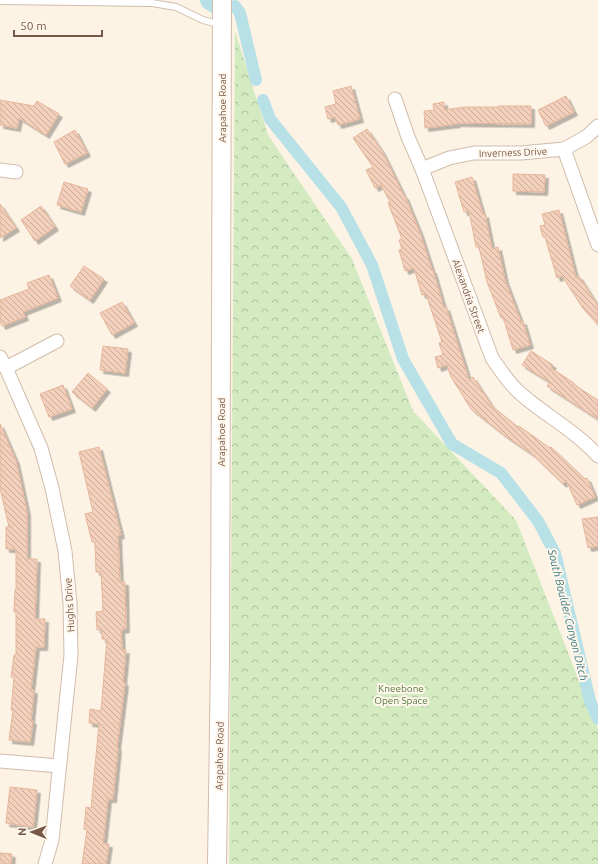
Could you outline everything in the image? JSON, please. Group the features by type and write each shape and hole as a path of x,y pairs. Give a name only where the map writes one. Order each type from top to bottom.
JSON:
{"main road":[{"name":"Arapahoe Road","path":"217,864 220,658 222,0"}],"street":[{"name":"Alexandria Street","path":"395,99 492,358 507,381 521,395 586,443 598,456"},
{"name":"Inverness Drive","path":"422,169 449,158 474,153 521,153 564,150 586,137 598,126"},
{"path":"564,150 598,245"},
{"path":"0,170 16,172"},
{"path":"3,362 57,341"},
{"name":"Hughs Drive","path":"3,362 41,448 52,488 65,551 70,603 71,655 52,840 45,864"},
{"path":"0,761 59,766"}],"lane":[{"path":"0,0 152,3 176,8 203,20 222,25"}],"green space":[{"name":"Kneebone Open Space","path":"235,31 268,135 352,259 413,411 516,520 598,729 598,864 229,864"}],"building":[{"path":"351,86 360,119 338,125 335,117 328,119 325,107 336,104 333,91"},
{"path":"566,96 574,112 546,126 538,110"},
{"path":"0,100 34,106 37,101 59,114 46,135 19,118 17,128 0,125"},
{"path":"444,102 444,110 465,107 531,106 531,124 457,123 425,128 424,111 434,110 433,104"},
{"path":"367,129 382,151 405,196 433,270 444,308 446,307 469,380 473,377 492,406 518,427 519,426 550,448 551,447 585,479 587,478 595,497 577,505 566,480 563,484 532,454 504,435 471,409 451,377 447,365 438,368 435,357 443,355 439,343 442,342 426,294 422,295 414,268 405,271 399,250 402,249 399,240 402,239 388,203 390,202 381,185 375,188 366,170 373,167 353,138"},
{"path":"75,130 87,153 65,164 54,142"},
{"path":"513,174 545,175 544,192 513,191"},
{"path":"472,177 483,215 485,214 492,249 498,247 505,280 521,322 523,321 530,345 513,350 503,317 501,318 487,282 479,247 476,247 469,211 464,212 455,182"},
{"path":"64,182 88,189 81,212 57,205"},
{"path":"0,204 16,228 0,238"},
{"path":"41,206 55,227 35,241 21,220"},
{"path":"559,210 576,278 579,276 598,306 598,325 582,307 562,276 557,278 545,237 543,237 540,226 545,225 542,214"},
{"path":"84,266 104,279 90,300 70,286"},
{"path":"49,275 58,298 23,312 25,317 2,326 0,321 0,300 29,289 27,283"},
{"path":"122,302 134,323 112,335 100,313"},
{"path":"103,346 128,349 125,373 100,370"},
{"path":"531,351 553,365 551,368 598,400 598,419 547,386 550,382 522,365"},
{"path":"88,373 107,389 92,408 72,392"},
{"path":"63,385 72,409 49,417 40,394"},
{"path":"0,424 16,461 27,512 27,559 37,559 35,619 45,619 44,647 36,647 31,690 34,690 31,720 33,721 30,742 9,740 13,710 11,710 14,677 11,677 14,655 16,655 16,612 14,612 16,590 16,549 6,549 6,527 9,527 0,488"},
{"path":"99,447 121,535 118,536 120,582 125,582 126,629 121,630 122,650 126,650 123,682 125,683 117,747 113,799 108,799 103,844 109,844 106,864 82,864 87,830 84,829 86,807 91,808 99,724 89,723 90,709 101,711 107,639 102,639 102,629 97,630 96,612 103,611 101,572 96,572 95,542 92,542 85,514 93,512 79,452"},
{"path":"598,517 598,546 588,548 582,519"},
{"path":"10,787 37,790 33,827 6,823"},
{"path":"0,853 12,854 11,864 0,864"}],"waterway":[{"name":"South Boulder Canyon Ditch","path":"206,0 207,3 215,8"},
{"name":"South Boulder Canyon Ditch","path":"235,6 240,13 256,80"},
{"name":"South Boulder Canyon Ditch","path":"263,100 270,119 341,207 372,265 403,359 452,444 501,473 538,521 555,553 590,701 598,719"}]}
